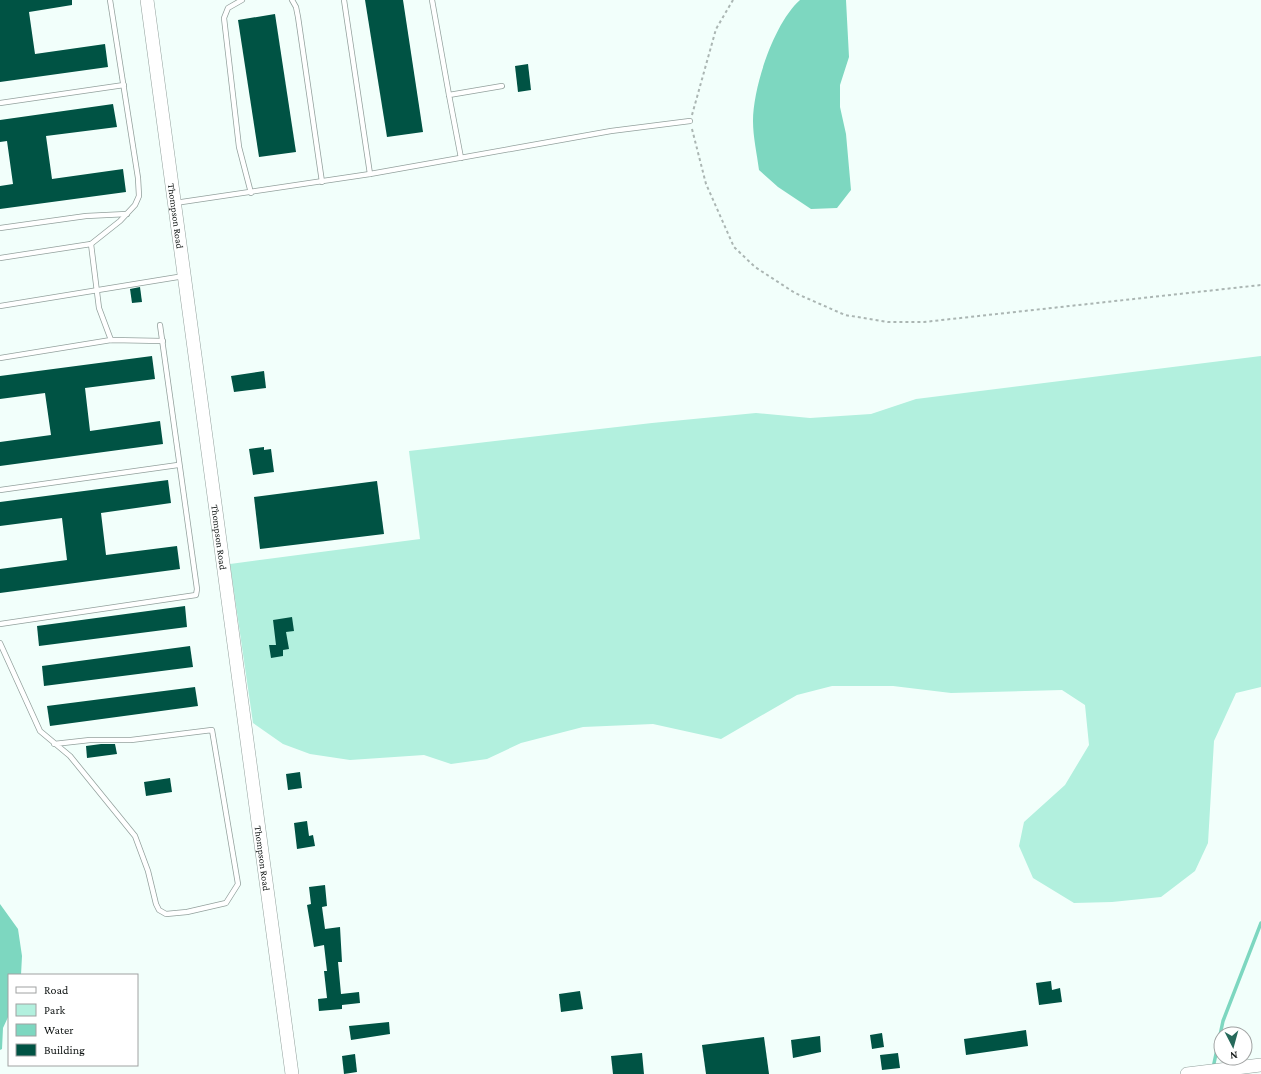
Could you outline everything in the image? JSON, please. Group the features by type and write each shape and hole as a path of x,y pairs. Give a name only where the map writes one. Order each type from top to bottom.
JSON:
{"main road":[{"name":"Thompson Road","path":"146,0 185,276 292,1074"},
{"path":"1187,1074 1261,1065"}],"lane":[{"path":"0,258 91,244 127,214 139,196 138,178 110,0"},
{"path":"242,0 228,8 224,18 240,147 251,193"},
{"path":"292,0 296,7 298,17 322,182"},
{"path":"344,0 370,174"},
{"path":"432,0 460,158"},
{"path":"0,103 124,85"},
{"path":"449,95 502,86"},
{"path":"175,203 322,182 611,131 690,122"},
{"path":"0,228 86,216 127,214"},
{"path":"91,244 99,308 111,340"},
{"path":"0,306 185,276"},
{"path":"0,624 196,595 197,590 178,465 160,326"},
{"path":"0,358 111,340 163,341"},
{"path":"0,490 178,465"},
{"path":"0,643 40,731 54,744 70,756 135,836 148,871 156,904 160,910 166,914 187,912 226,903 238,884 212,730 131,740 90,740 54,744"}],"path":[{"path":"733,0 716,29 690,122 706,184 734,247 755,267 795,293 845,315 888,322 924,322 1261,285"}],"green space":[{"path":"1261,356 1261,687 1236,693 1214,741 1208,843 1195,871 1161,897 1112,902 1074,903 1033,878 1019,846 1024,822 1065,785 1089,745 1085,705 1062,690 951,693 893,686 832,686 797,695 721,739 653,724 583,727 521,743 487,759 451,764 424,755 350,760 310,754 283,744 253,723 230,564 420,539 409,451 652,423 756,413 810,418 871,414 916,399"}],"water":[{"path":"800,0 846,0 849,57 840,85 840,107 846,134 851,190 837,208 811,209 778,187 759,170 753,121 754,107 761,74 774,39 791,10"},
{"path":"0,904 18,929 22,956 21,974 8,974 8,1017 3,1028 2,1049 0,1050"}],"building":[{"path":"0,0 72,0 72,5 29,12 35,54 105,44 108,67 0,82"},
{"path":"365,0 403,0 423,132 387,137"},
{"path":"275,14 296,152 259,157 238,20"},
{"path":"528,64 531,90 518,92 515,66"},
{"path":"113,104 117,127 46,136 52,179 123,169 126,192 0,209 0,186 13,184 7,141 0,142 0,120"},
{"path":"140,287 142,302 132,303 130,289"},
{"path":"152,356 155,379 85,388 90,431 160,421 163,444 0,466 0,442 51,435 45,393 0,399 0,376"},
{"path":"264,371 266,388 234,392 231,376"},
{"path":"264,447 264,450 271,449 274,472 253,475 249,449"},
{"path":"168,480 171,503 101,513 106,555 177,546 180,569 0,593 0,569 67,560 62,518 0,526 0,502"},
{"path":"377,481 384,534 260,549 254,497"},
{"path":"185,606 187,627 39,646 37,626"},
{"path":"292,617 294,631 286,632 289,649 283,650 283,656 271,658 269,645 276,645 273,620"},
{"path":"190,646 193,667 44,686 42,666"},
{"path":"195,687 198,706 50,726 47,706"},
{"path":"115,744 117,754 87,758 86,746"},
{"path":"300,772 302,788 288,790 286,774"},
{"path":"170,778 172,792 146,796 144,782"},
{"path":"307,821 309,836 313,835 315,846 297,849 294,823"},
{"path":"325,885 327,906 322,907 325,929 340,927 342,962 338,962 341,994 359,992 360,1003 342,1005 342,1009 319,1011 318,999 327,998 324,971 327,971 324,945 314,947 307,905 311,904 309,887"},
{"path":"1051,981 1052,990 1060,988 1062,1002 1039,1005 1036,983"},
{"path":"580,991 583,1009 561,1012 559,994"},
{"path":"389,1022 390,1034 351,1040 349,1026"},
{"path":"1026,1030 1028,1046 966,1055 964,1039"},
{"path":"882,1033 884,1047 872,1049 870,1035"},
{"path":"820,1036 821,1052 793,1058 791,1040"},
{"path":"764,1037 769,1074 706,1074 702,1045"},
{"path":"642,1053 644,1074 613,1074 611,1056"},
{"path":"898,1053 900,1068 882,1070 880,1055"},
{"path":"355,1054 357,1072 344,1074 342,1056"}],"waterway":[{"path":"1213,1068 1223,1021 1261,923"}]}
